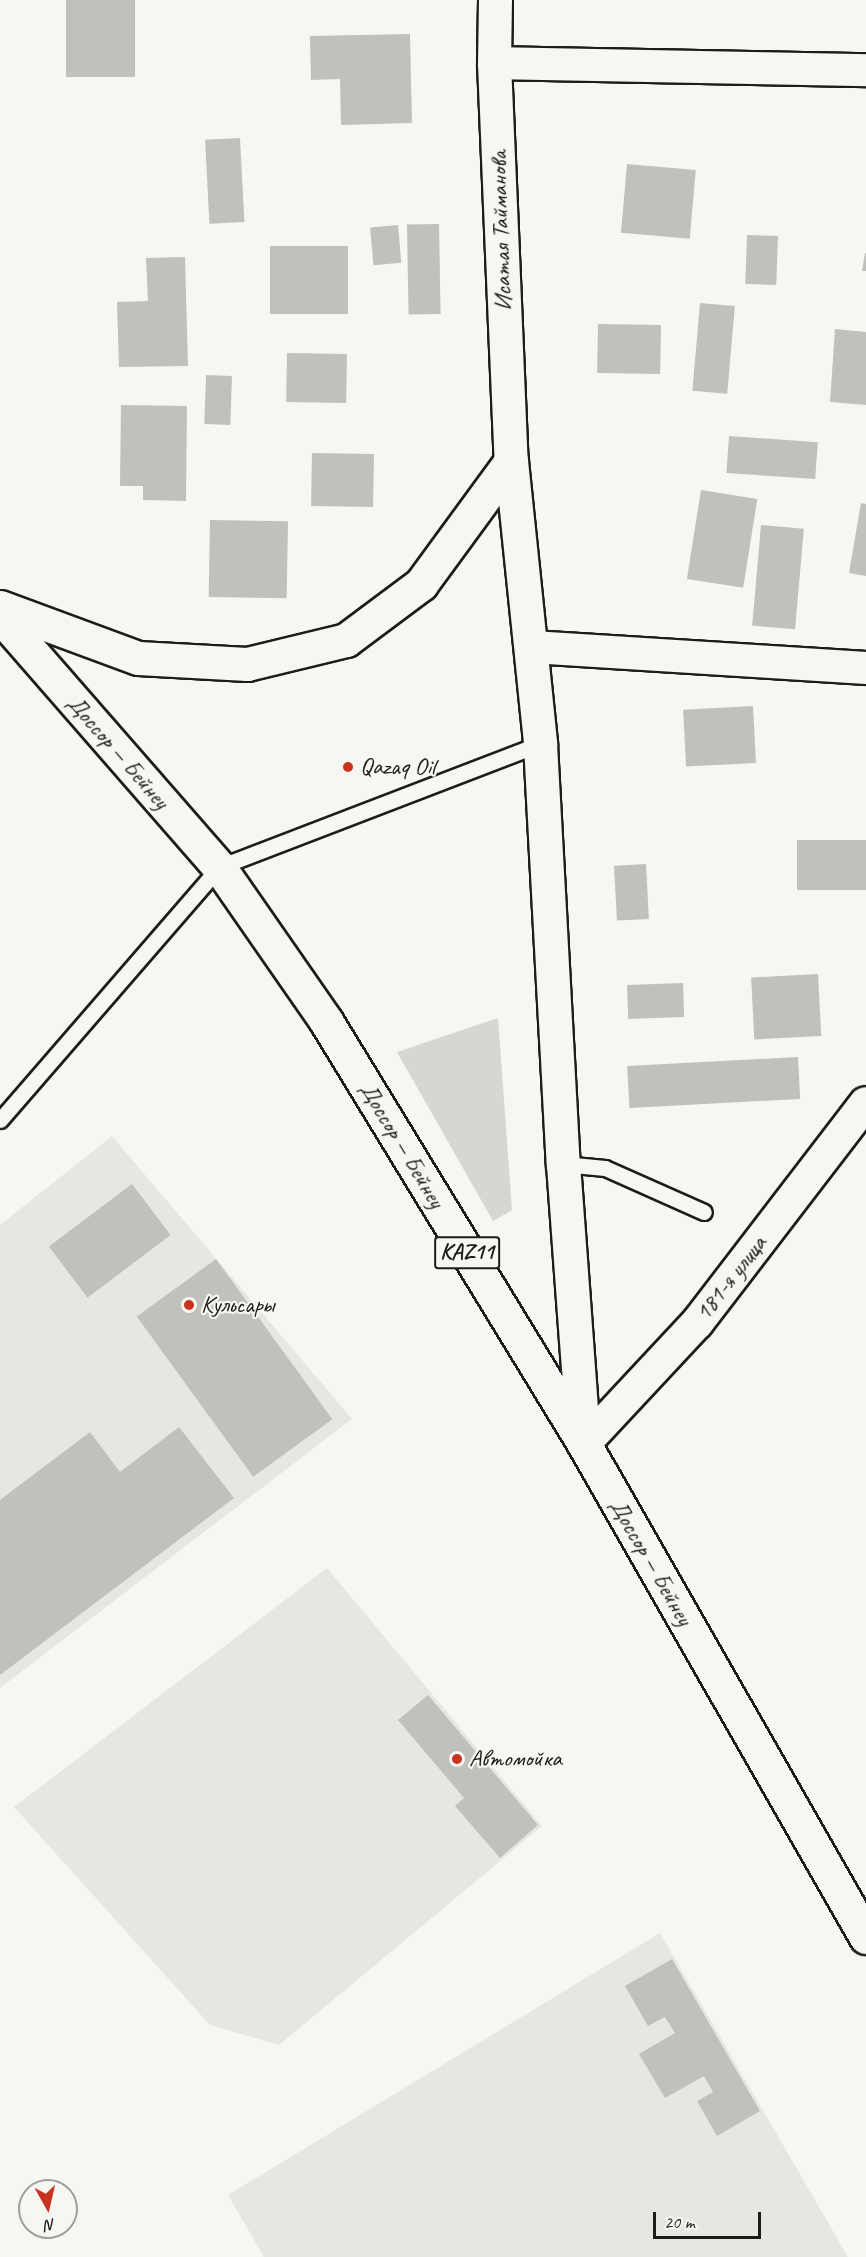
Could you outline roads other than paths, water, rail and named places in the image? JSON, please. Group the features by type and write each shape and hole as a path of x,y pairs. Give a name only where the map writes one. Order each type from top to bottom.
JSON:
{"main road":[{"name":"Исатая Тайманова","path":"495,0 494,63 511,461 532,647 540,744 562,1164 584,1444"},
{"path":"0,607 138,658 247,664 346,640 421,584 511,461"},
{"name":"Доссор — Бейнеу","path":"0,616 219,867 326,1021 584,1444 866,1937"}],"street":[{"path":"494,63 866,70"},
{"path":"532,647 866,668"},
{"name":"181-я улица","path":"584,1444 697,1323 866,1103"}],"lane":[{"path":"0,1120 219,867 540,744"},
{"path":"562,1164 605,1168 704,1212"}],"place":[{"name":"Qazaq Oil","path":"348,767"},
{"name":"Кульсары","path":"189,1305"},
{"name":"Автомойка","path":"457,1759"}]}
